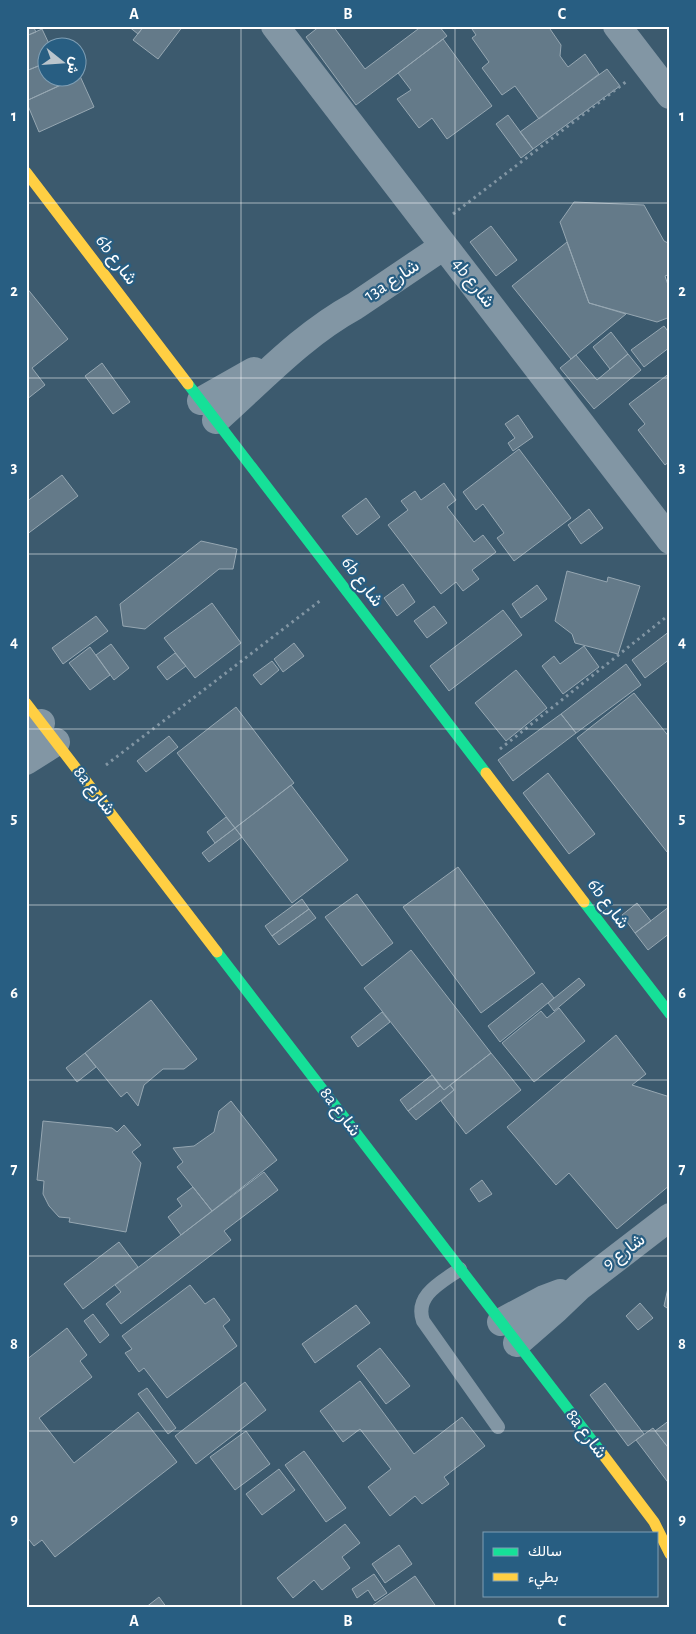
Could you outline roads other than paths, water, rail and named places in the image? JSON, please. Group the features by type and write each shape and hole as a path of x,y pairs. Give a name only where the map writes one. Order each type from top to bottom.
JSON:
{"street":[{"name":"4b شارع","path":"275,26 670,540"},
{"path":"617,26 670,96"},
{"name":"6b شارع","path":"26,172 670,1014"},
{"name":"13a شارع","path":"209,411 269,372 282,357 339,314 355,306 438,238"},
{"path":"26,761 38,726"},
{"name":"8a شارع","path":"38,726 86,781 509,1333 662,1528 670,1554"},
{"name":"شارع 9","path":"509,1333 556,1309 578,1287 670,1217"}],"lane":[{"path":"460,1268 427,1294 420,1306 421,1314 423,1321 498,1426"}]}
